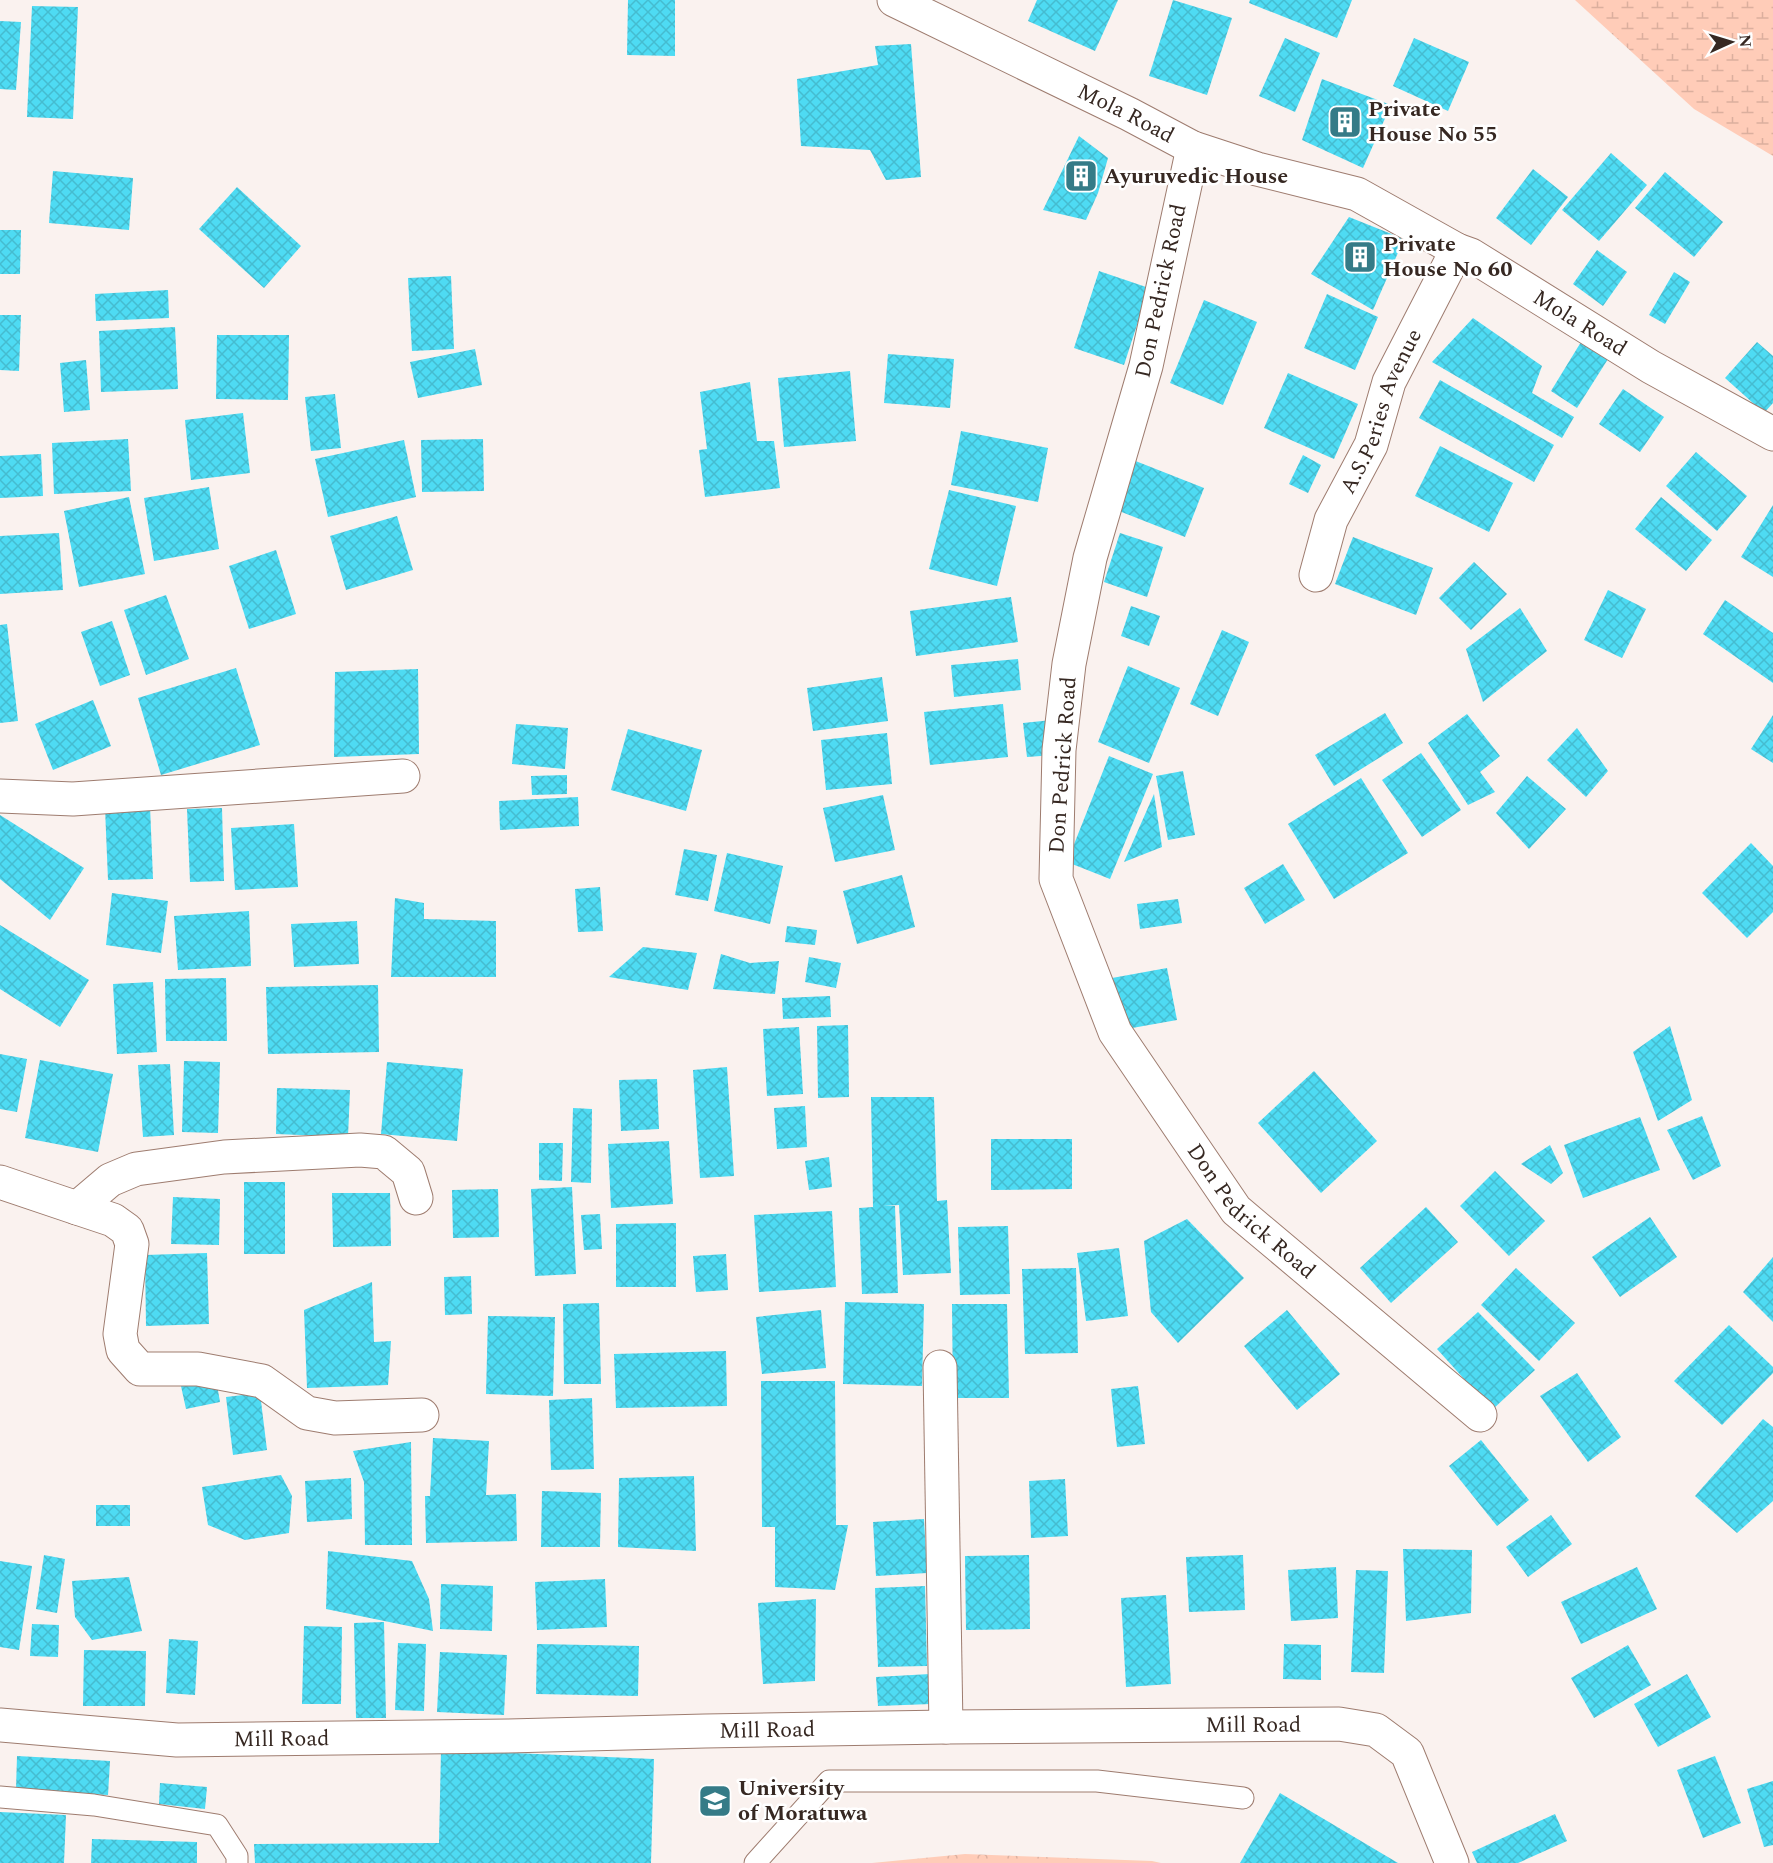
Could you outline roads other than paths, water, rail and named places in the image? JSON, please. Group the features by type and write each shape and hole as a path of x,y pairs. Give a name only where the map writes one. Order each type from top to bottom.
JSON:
{"street":[{"name":"Mola Road","path":"894,0 1193,148 1257,169 1357,195 1471,255 1651,367 1773,434"},
{"name":"Don Pedrick Road","path":"1193,148 1146,366 1090,558 1069,664 1059,750 1056,879 1115,1032 1236,1210 1480,1415"},
{"name":"A.S.Peries Avenue","path":"1316,575 1331,520 1371,445 1389,382 1458,250"},
{"path":"0,796 73,799 403,776"},
{"path":"77,1208 110,1180 136,1169 224,1157 360,1150 384,1152 408,1172 416,1198"},
{"path":"0,1182 113,1220 127,1230 132,1244 120,1334 123,1350 140,1369 198,1369 262,1381 307,1413 335,1418 422,1415"},
{"path":"940,1367 946,1727"},
{"name":"Mill Road","path":"0,1725 177,1740 946,1727 1339,1724 1377,1730 1407,1753 1452,1863"}],"lane":[{"path":"755,1863 828,1781 1097,1781 1243,1798"},
{"path":"0,1797 94,1805 216,1825 237,1856 237,1863"}],"place":[{"name":"Private House No 55","path":"1345,122"},
{"name":"Ayuruvedic House","path":"1081,176"},
{"name":"Private House No 60","path":"1360,257"},
{"name":"University of Moratuwa","path":"715,1801"}]}
